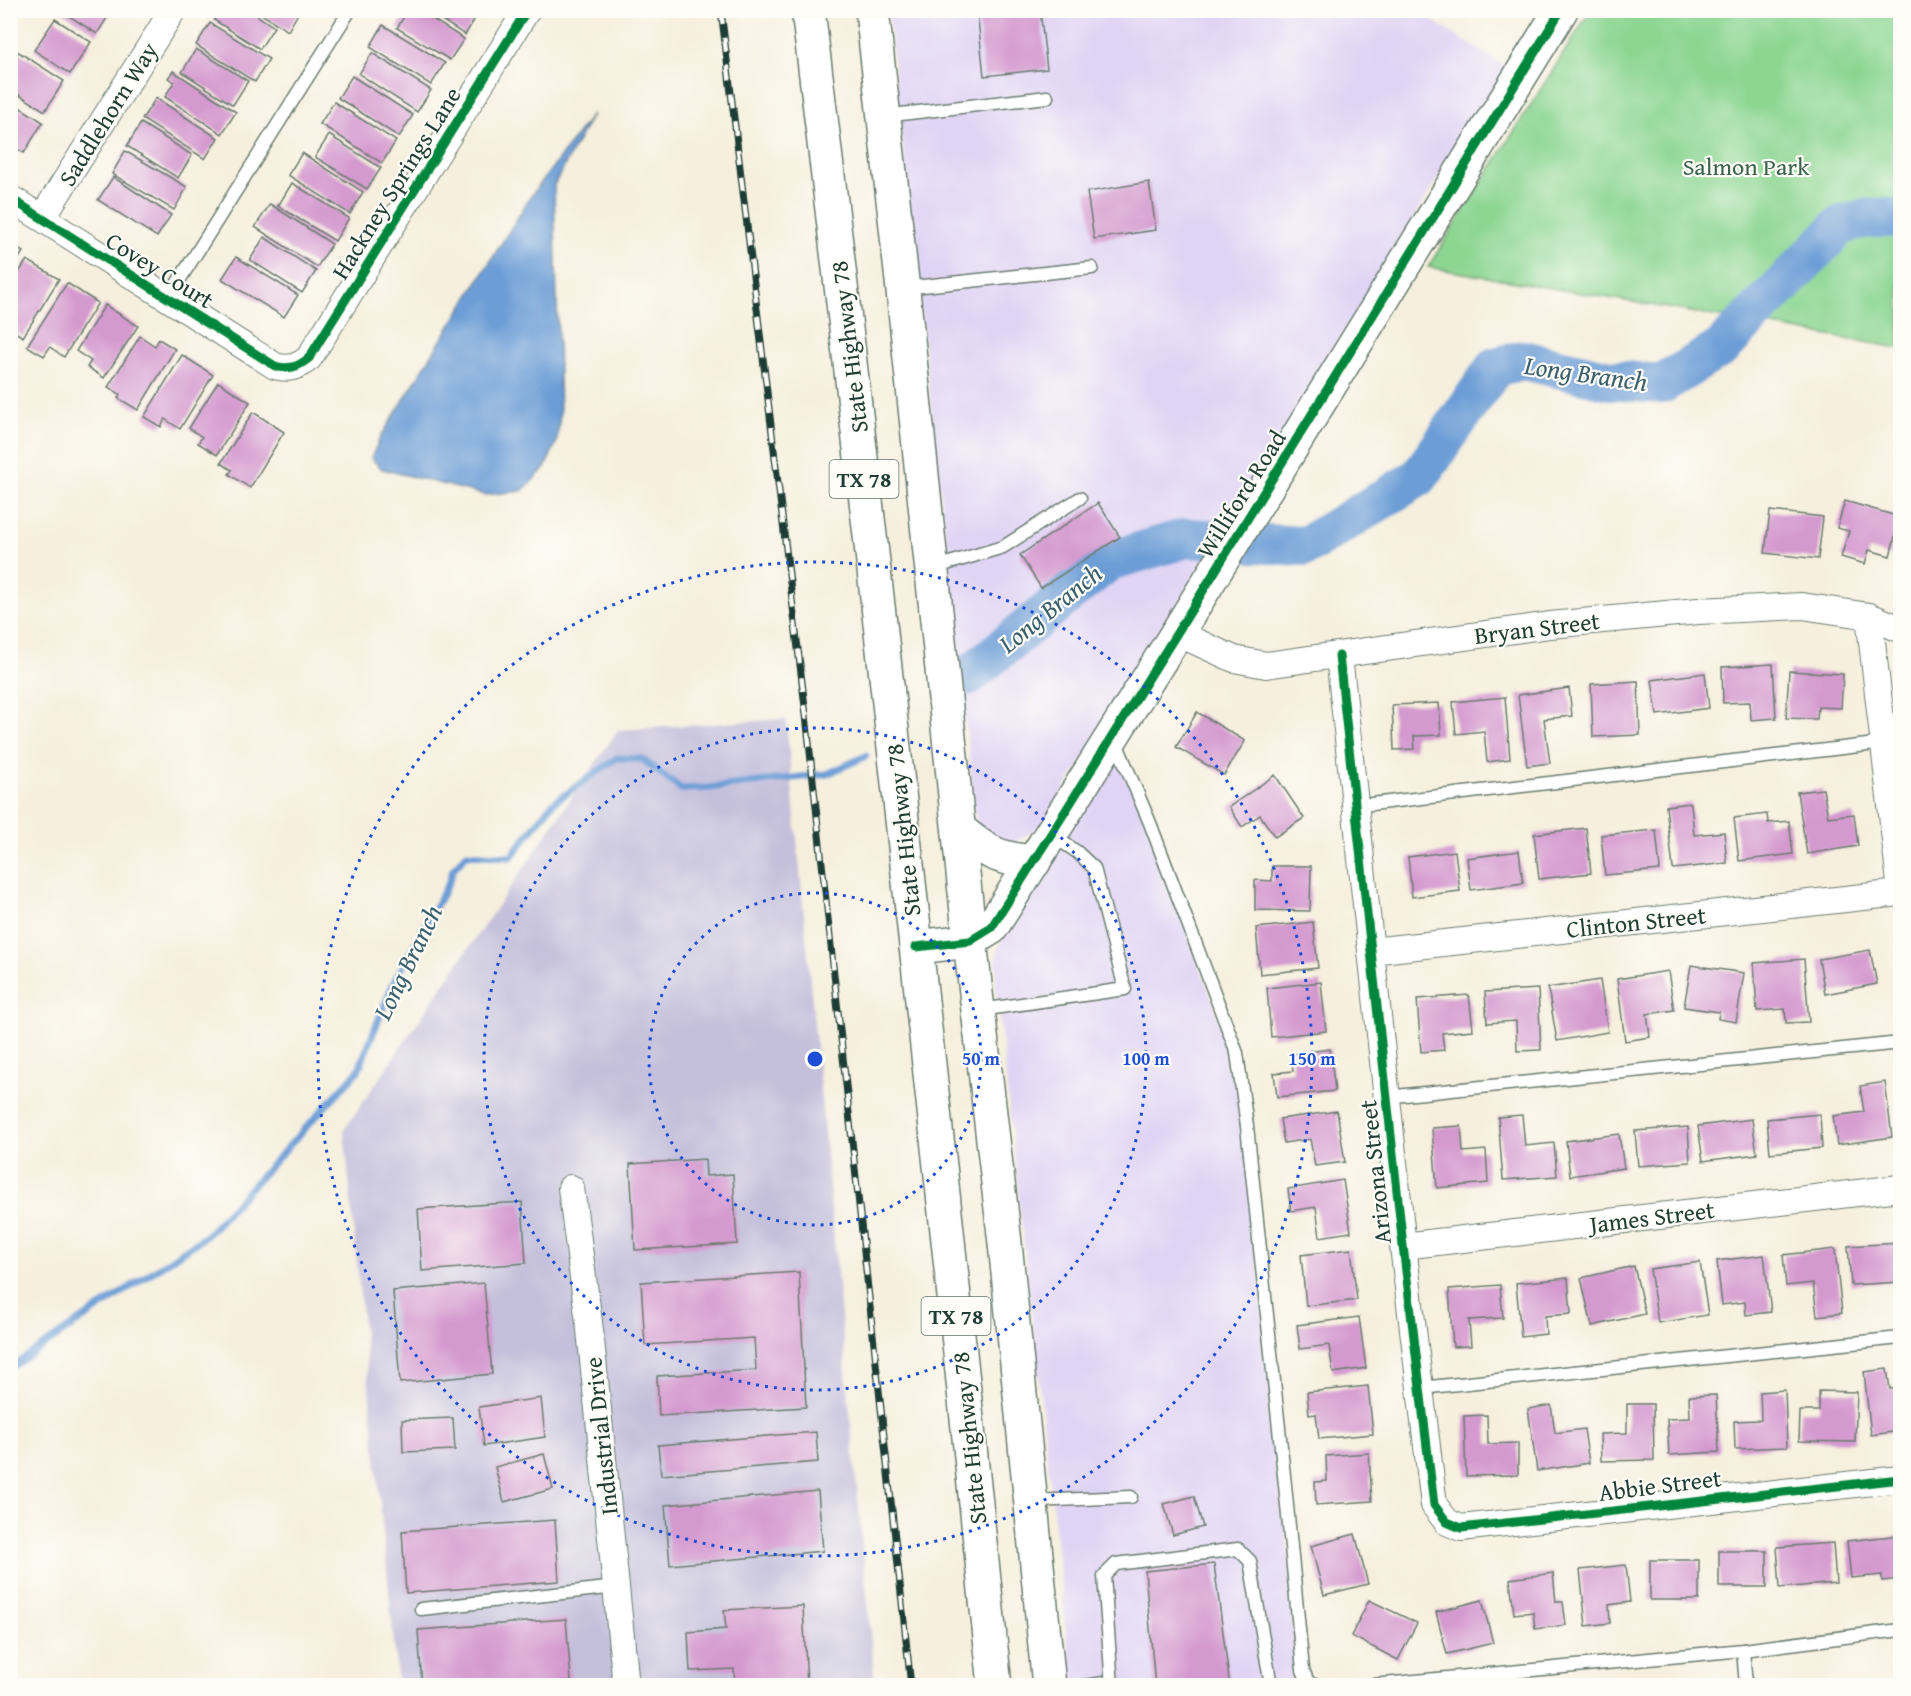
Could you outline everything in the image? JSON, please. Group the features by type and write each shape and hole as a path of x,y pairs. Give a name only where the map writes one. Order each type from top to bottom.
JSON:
{"main road":[{"name":"State Highway 78","path":"808,10 850,356 995,1686"},
{"name":"TX 78","path":"872,10 970,941 1005,1243 1049,1686"},
{"name":"Williford Road","path":"970,941 990,928 1034,862 1561,10"},
{"path":"960,830 994,855 1034,862"},
{"path":"916,948 970,941"}],"street":[{"name":"Saddlehorn Way","path":"42,218 173,10"},
{"name":"Hackney Springs Lane","path":"291,368 309,358 526,10"},
{"name":"Covey Court","path":"10,198 274,366 291,368"},
{"name":"Bryan Street","path":"1177,633 1234,659 1266,665 1550,624 1698,611 1802,606 1869,616 1900,629"},
{"path":"1869,616 1900,883"},
{"name":"Arizona Street","path":"1339,656 1386,1097 1434,1505"},
{"name":"Clinton Street","path":"1371,951 1900,893"},
{"name":"Industrial Drive","path":"571,1188 590,1330 626,1686"},
{"name":"James Street","path":"1403,1246 1900,1188"},
{"name":"Abbie Street","path":"1434,1505 1448,1522 1461,1528 1900,1479"}],"lane":[{"path":"168,298 350,10"},
{"path":"883,116 1047,97"},
{"path":"903,289 1092,268"},
{"path":"932,568 1003,547 1080,498"},
{"path":"1113,735 1150,823 1237,1053 1247,1126 1303,1670 1308,1682 1317,1686"},
{"path":"1355,806 1884,744"},
{"path":"978,1010 1125,989 1094,868 1077,852 1051,834"},
{"path":"1386,1097 1900,1043"},
{"path":"1420,1388 1900,1338"},
{"path":"1031,1501 1131,1497"},
{"path":"1084,1686 1111,1684 1104,1576 1116,1564 1238,1549 1250,1561 1271,1686"},
{"path":"421,1609 616,1587"},
{"path":"1363,1686 1743,1650 1900,1630"},
{"path":"1743,1650 1746,1686"}],"shaded area":[{"path":"888,11 1417,11 1506,67 1043,824 1010,846 977,827"},
{"path":"786,719 875,1685 398,1685 344,1130 618,730"},
{"path":"1119,747 1238,1071 1302,1685 1072,1685 996,986 997,952 1010,920"}],"green space":[{"name":"Salmon Park","path":"1591,10 1900,11 1900,348 1428,267"}],"water":[{"path":"593,113 554,185 560,413 557,441 545,468 522,491 485,495 382,469 371,458 380,438 531,196"}],"building":[{"path":"60,10 112,10 97,34"},
{"path":"220,10 249,10 274,27 260,49 214,20"},
{"path":"255,10 300,10 288,31"},
{"path":"408,10 418,10 464,39 450,60 397,28"},
{"path":"426,10 476,10 479,12 465,35"},
{"path":"977,10 1040,10 1047,69 984,76"},
{"path":"55,19 91,42 70,74 34,50"},
{"path":"210,23 269,59 255,82 196,45"},
{"path":"383,25 445,63 431,85 370,47"},
{"path":"14,49 64,81 45,111 10,89 10,54"},
{"path":"196,49 248,81 233,105 182,72"},
{"path":"372,53 431,90 417,112 359,74"},
{"path":"173,71 236,112 222,134 165,97 174,82 168,78"},
{"path":"352,76 413,115 399,137 338,98"},
{"path":"156,98 218,138 205,159 142,119"},
{"path":"10,101 43,122 24,153 10,145"},
{"path":"334,102 396,141 382,163 320,124"},
{"path":"141,123 192,155 178,178 127,146"},
{"path":"329,135 381,168 367,189 315,157"},
{"path":"125,151 187,187 174,210 112,174"},
{"path":"302,153 363,192 350,214 288,175"},
{"path":"113,177 171,215 157,237 98,200"},
{"path":"1149,182 1156,230 1094,239 1087,192"},
{"path":"292,183 349,218 335,241 278,206"},
{"path":"270,204 332,244 317,267 255,227"},
{"path":"264,237 316,271 302,293 250,260"},
{"path":"10,244 23,252 10,272"},
{"path":"236,257 298,295 284,317 222,279"},
{"path":"27,260 59,279 23,337 10,329 10,286"},
{"path":"67,283 98,303 64,357 50,347 44,356 27,346"},
{"path":"105,305 138,326 104,378 87,367 91,361 76,351"},
{"path":"140,336 155,346 159,339 175,349 138,410 118,398 120,394 108,387"},
{"path":"182,355 213,375 180,429 165,419 161,427 144,417"},
{"path":"218,382 250,402 217,455 198,443 202,437 189,428"},
{"path":"253,412 284,432 250,488 229,474 232,470 221,463"},
{"path":"1845,501 1900,517 1890,556 1869,550 1865,564 1841,557 1849,531 1837,528"},
{"path":"1098,503 1120,537 1041,588 1020,555"},
{"path":"1770,511 1823,517 1818,559 1765,553"},
{"path":"1773,664 1776,718 1751,720 1750,702 1723,703 1722,667"},
{"path":"1789,671 1843,674 1841,708 1818,707 1817,719 1786,718"},
{"path":"1705,673 1709,708 1657,715 1652,680"},
{"path":"1638,681 1640,735 1593,737 1591,684"},
{"path":"1569,688 1572,716 1544,719 1550,763 1527,766 1518,695"},
{"path":"1505,697 1510,759 1487,762 1484,731 1456,734 1453,702"},
{"path":"1439,703 1441,735 1414,736 1415,749 1394,750 1392,705"},
{"path":"1197,712 1245,741 1224,775 1176,747"},
{"path":"1275,775 1304,818 1275,837 1260,815 1242,827 1229,807"},
{"path":"1823,789 1828,817 1854,814 1858,846 1807,854 1797,792"},
{"path":"1691,803 1694,835 1724,832 1727,863 1673,869 1666,806"},
{"path":"1767,814 1768,823 1789,821 1793,854 1739,861 1734,818"},
{"path":"1586,828 1591,873 1539,879 1534,834"},
{"path":"1656,830 1660,870 1605,875 1601,835"},
{"path":"1455,851 1460,891 1412,897 1408,857"},
{"path":"1519,851 1523,883 1471,890 1467,858"},
{"path":"1272,866 1311,866 1310,911 1255,910 1255,880 1272,881"},
{"path":"1313,922 1318,968 1260,974 1256,928"},
{"path":"1870,950 1877,984 1825,994 1819,959"},
{"path":"1804,959 1809,1022 1786,1023 1785,1009 1757,1011 1754,963"},
{"path":"1691,965 1744,973 1736,1022 1718,1019 1719,1012 1684,1007"},
{"path":"1668,971 1674,1010 1647,1014 1650,1037 1625,1041 1617,979"},
{"path":"1600,980 1608,1032 1557,1041 1548,988"},
{"path":"1321,982 1326,1031 1271,1037 1267,988"},
{"path":"1538,989 1541,1050 1517,1051 1516,1021 1487,1023 1485,992"},
{"path":"1469,995 1473,1030 1442,1033 1444,1050 1421,1052 1417,999"},
{"path":"1330,1049 1335,1091 1277,1097 1274,1073 1293,1071 1291,1054"},
{"path":"1885,1082 1892,1137 1837,1145 1833,1116 1864,1112 1860,1086"},
{"path":"1337,1111 1345,1162 1315,1166 1310,1139 1284,1143 1280,1119"},
{"path":"1820,1114 1822,1148 1770,1153 1767,1119"},
{"path":"1522,1115 1525,1146 1554,1143 1557,1176 1503,1180 1498,1117"},
{"path":"1752,1119 1757,1154 1703,1161 1698,1126"},
{"path":"1461,1126 1463,1152 1486,1150 1488,1183 1437,1188 1432,1128"},
{"path":"1688,1127 1690,1162 1638,1166 1635,1131"},
{"path":"1619,1134 1624,1168 1570,1176 1566,1141"},
{"path":"705,1159 706,1176 733,1174 737,1244 635,1250 630,1164"},
{"path":"1343,1180 1351,1232 1320,1237 1316,1207 1291,1211 1288,1189"},
{"path":"522,1202 526,1263 422,1271 418,1209"},
{"path":"1900,1243 1900,1282 1851,1285 1848,1246"},
{"path":"1351,1249 1357,1300 1306,1306 1301,1255"},
{"path":"1835,1249 1842,1313 1817,1316 1813,1283 1786,1286 1783,1255"},
{"path":"1764,1255 1771,1312 1746,1315 1745,1302 1722,1305 1717,1261"},
{"path":"1700,1262 1708,1315 1658,1323 1650,1269"},
{"path":"1634,1266 1645,1314 1592,1326 1581,1278"},
{"path":"799,1272 806,1407 659,1416 657,1376 756,1370 754,1338 645,1345 641,1282"},
{"path":"1568,1278 1571,1314 1545,1316 1546,1334 1521,1337 1516,1283"},
{"path":"484,1283 492,1374 400,1383 393,1291"},
{"path":"1500,1285 1503,1318 1469,1320 1471,1346 1453,1347 1449,1289"},
{"path":"1359,1317 1366,1368 1333,1373 1329,1345 1300,1349 1297,1325"},
{"path":"1887,1369 1890,1389 1900,1388 1900,1431 1871,1435 1864,1372"},
{"path":"1368,1386 1373,1434 1319,1439 1316,1414 1309,1415 1307,1392"},
{"path":"1785,1390 1787,1447 1735,1449 1734,1421 1761,1420 1760,1392"},
{"path":"1819,1391 1857,1392 1855,1442 1799,1441 1800,1411 1819,1411"},
{"path":"1716,1395 1719,1452 1669,1455 1667,1419 1690,1418 1689,1396"},
{"path":"541,1398 545,1437 484,1446 479,1407"},
{"path":"1627,1404 1653,1404 1654,1460 1601,1461 1600,1434 1627,1433"},
{"path":"1551,1405 1555,1433 1584,1429 1589,1463 1537,1471 1528,1409"},
{"path":"1487,1415 1488,1444 1518,1443 1518,1475 1466,1476 1464,1416"},
{"path":"453,1418 455,1450 403,1452 402,1420"},
{"path":"816,1432 818,1462 661,1475 658,1445"},
{"path":"1369,1453 1372,1501 1316,1505 1315,1482 1327,1481 1326,1456"},
{"path":"544,1454 553,1489 504,1502 495,1467"},
{"path":"818,1491 823,1551 670,1565 665,1505"},
{"path":"1194,1496 1203,1527 1173,1535 1164,1504"},
{"path":"555,1520 559,1581 406,1593 402,1531"},
{"path":"1355,1534 1368,1584 1324,1595 1311,1546"},
{"path":"1900,1535 1900,1579 1882,1581 1882,1575 1851,1578 1847,1541"},
{"path":"1833,1543 1836,1583 1780,1588 1777,1547"},
{"path":"1719,1551 1767,1551 1767,1587 1719,1587"},
{"path":"1650,1560 1699,1560 1699,1600 1650,1600"},
{"path":"1214,1564 1230,1686 1155,1686 1145,1571"},
{"path":"1626,1565 1630,1602 1609,1605 1610,1623 1586,1626 1580,1570"},
{"path":"1553,1573 1556,1602 1563,1602 1566,1625 1535,1629 1533,1612 1514,1614 1510,1579"},
{"path":"1369,1600 1417,1623 1398,1660 1351,1636"},
{"path":"1482,1600 1493,1643 1447,1654 1436,1612"},
{"path":"803,1606 807,1686 735,1686 734,1669 690,1671 688,1632 726,1629 724,1610"},
{"path":"566,1619 571,1681 519,1686 422,1686 418,1630"}],"waterway":[{"name":"Long Branch","path":"1250,543 1306,546 1419,477 1495,367 1523,360 1610,380 1662,384 1721,348 1841,225 1868,218 1900,218"},
{"name":"Long Branch","path":"969,675 1109,561 1187,538 1207,539"},
{"name":"Long Branch","path":"10,1368 206,1236 358,1071 393,984 448,884 453,869 467,854 511,857 553,803 617,758 642,759 681,789 827,774 866,756"}],"railway":[{"path":"721,10 806,715 911,1686"}],"cycle path":[{"path":"10,198 275,366 285,368 297,366 309,358 527,10"},
{"path":"916,947 970,941 991,928 1177,633 1561,10"},
{"path":"1339,656 1403,1246 1434,1505 1447,1522 1461,1528 1900,1479"}]}
